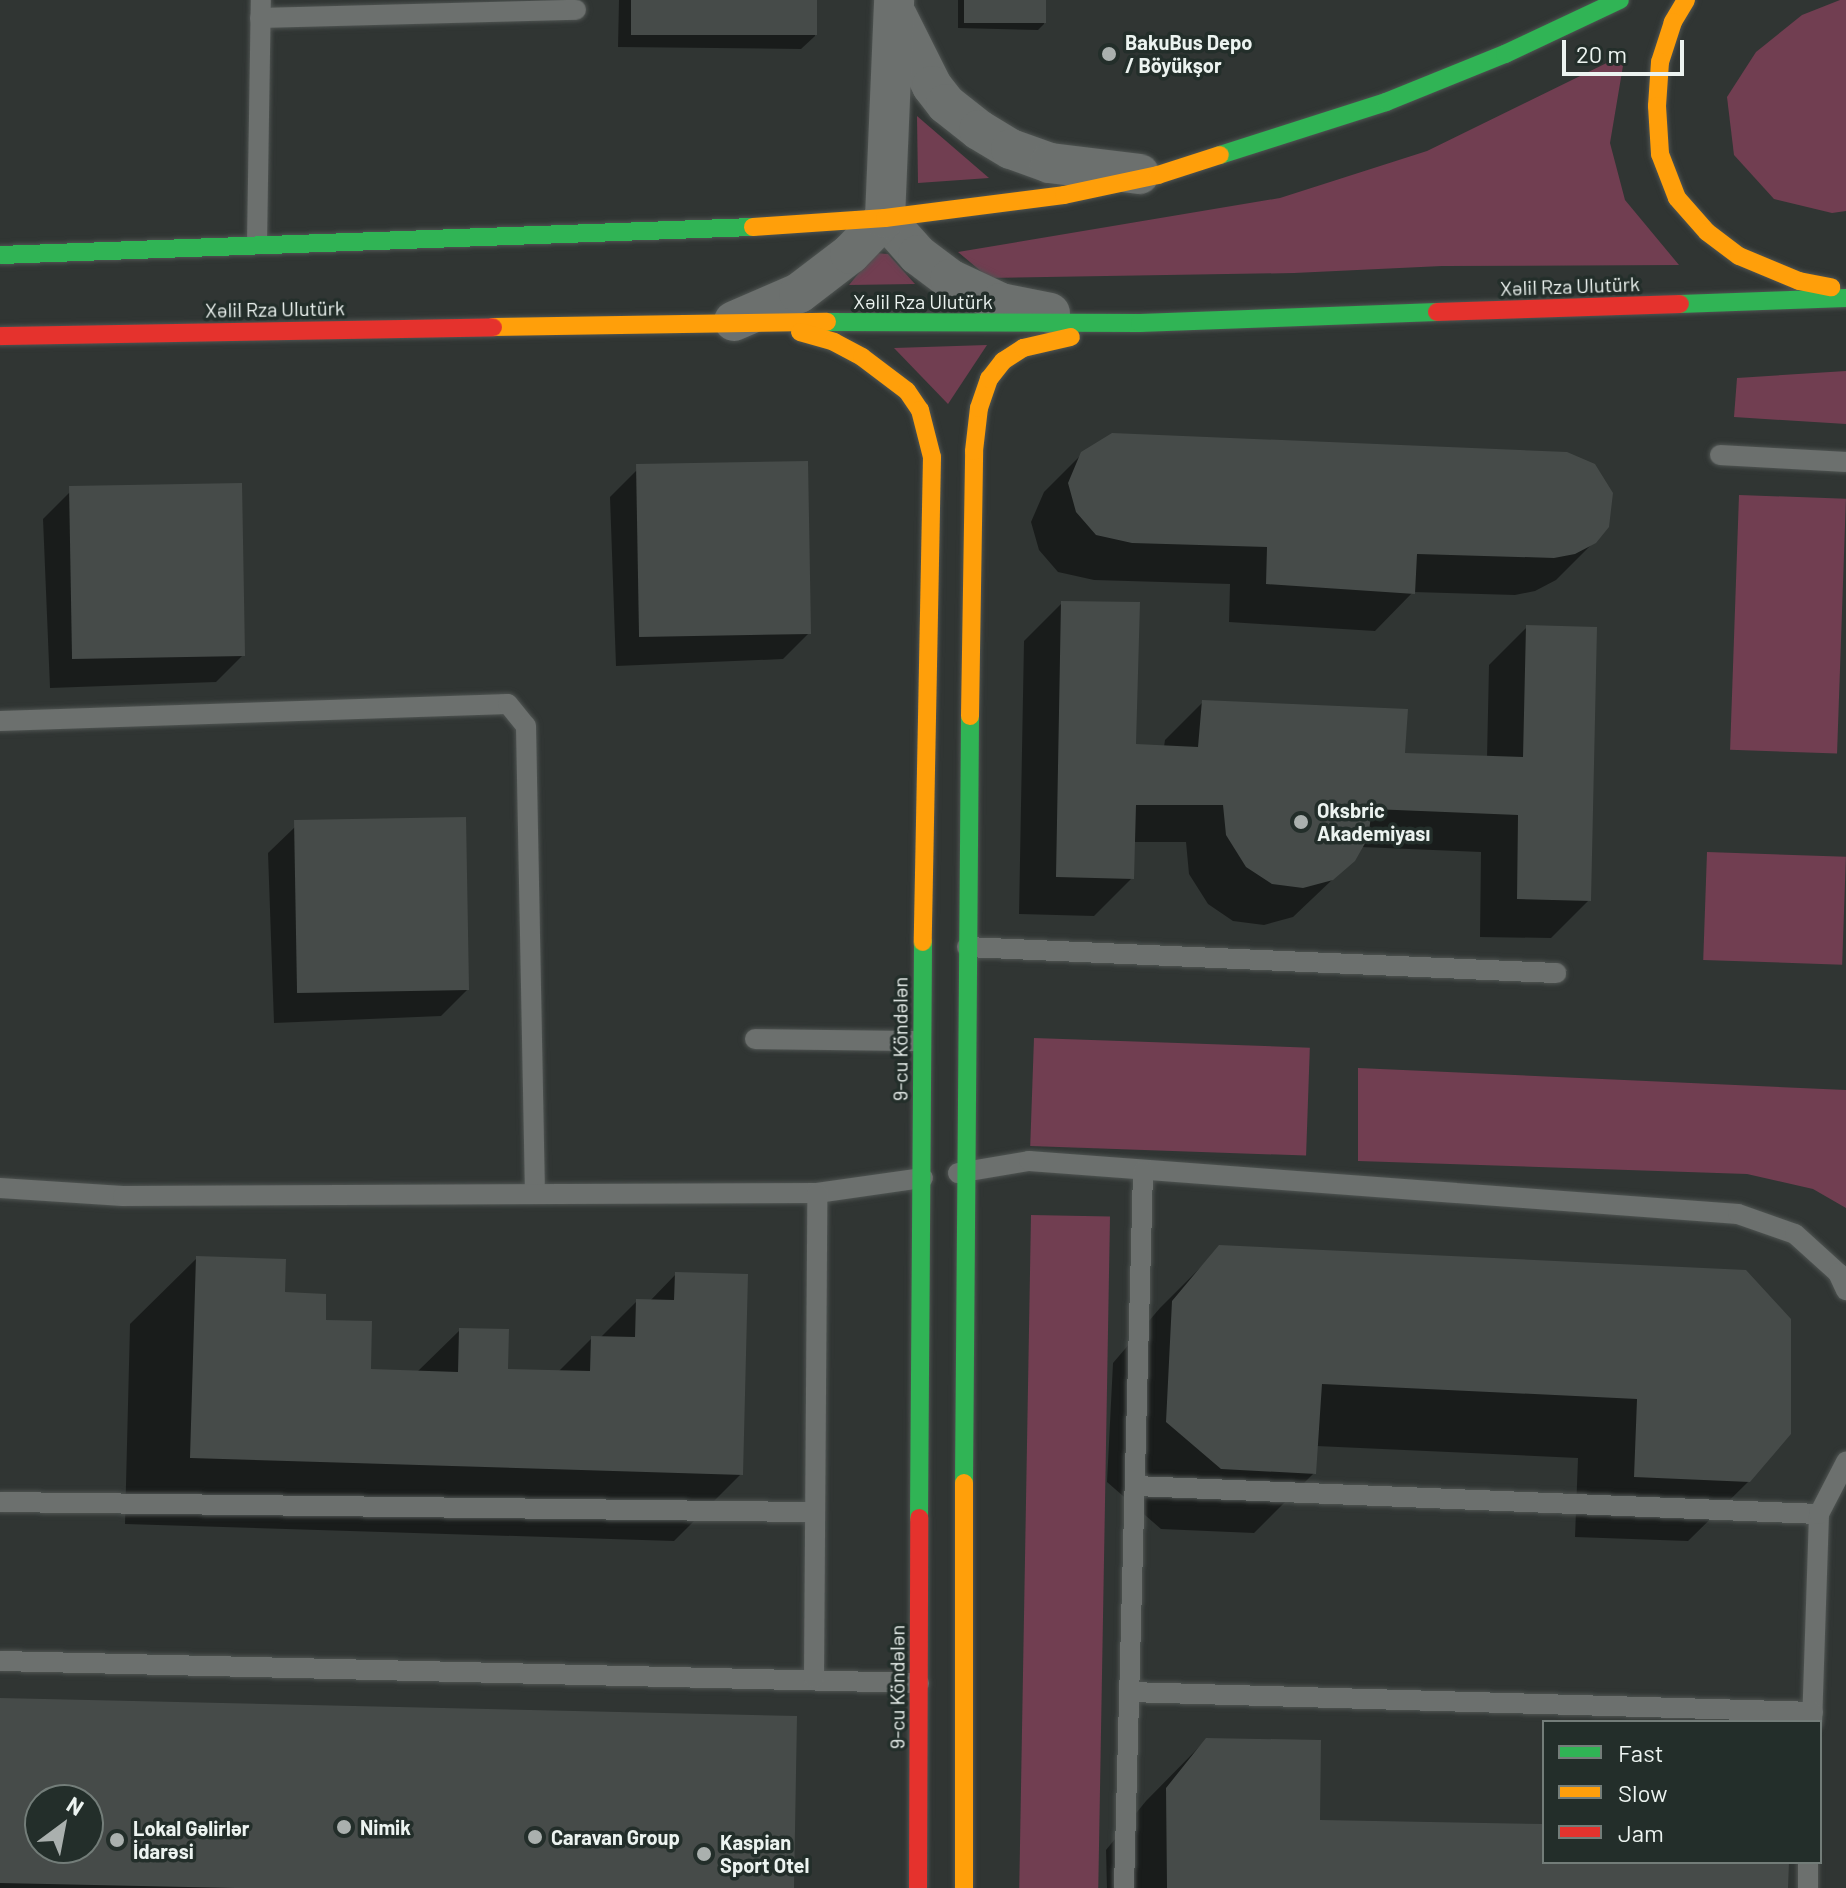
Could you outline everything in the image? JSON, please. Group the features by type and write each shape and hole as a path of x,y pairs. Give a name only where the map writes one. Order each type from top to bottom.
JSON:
{"main road":[{"path":"0,255 694,231 885,218 1064,195 1158,175 1386,102 1505,54 1620,0"},
{"path":"1686,0 1673,22 1660,62 1657,106 1660,154 1677,198 1707,232 1739,256 1799,281 1846,290"},
{"name":"Xəlil Rza Ulutürk","path":"0,336 730,322 1140,323 1846,298"},
{"name":"9-cu Köndələn","path":"730,322 797,332 834,342 862,357 907,391 920,410 932,457 921,1041 918,1888"},
{"path":"964,1888 964,1172 974,451 979,408 989,379 1003,361 1023,348 1140,323"}],"street":[{"path":"894,4 920,67 946,104"},
{"path":"730,322 772,307 808,287 850,254 885,218 894,4"},
{"path":"888,129 896,104 910,90 930,93 979,130 1011,149 1050,163 1158,175"},
{"path":"885,218 918,255 975,294 1037,311 1140,323"}],"lane":[{"path":"257,244 258,5 576,10"},
{"path":"1720,455 1846,462"},
{"path":"0,721 508,704 526,726 535,1194"},
{"path":"967,947 1556,973"},
{"path":"755,1039 921,1041"},
{"path":"0,1188 123,1196 817,1193 1029,1161 1738,1214 1795,1234 1838,1273 1846,1290"},
{"path":"1124,1888 1143,1171"},
{"path":"814,1678 812,1512 817,1193"},
{"path":"1129,1692 1813,1717 1819,1514 1846,1462"},
{"path":"1136,1486 1819,1514"},
{"path":"0,1502 812,1512"},
{"path":"0,1661 814,1678 919,1683"},
{"path":"1808,1864 1808,1888"}],"shaded area":[{"path":"1846,0 1846,211 1832,213 1774,199 1734,155 1727,97 1756,52 1802,15"},
{"path":"1625,54 1610,143 1625,200 1679,265 1442,266 1294,273 989,278 958,252 1280,198 1427,151"},
{"path":"917,116 989,178 918,183"},
{"path":"875,253 888,254 915,284 849,285"},
{"path":"987,345 948,404 894,348"},
{"path":"1846,371 1846,424 1734,417 1737,378"},
{"path":"1739,495 1846,499 1837,754 1730,750"},
{"path":"1707,852 1846,857 1842,965 1703,960"},
{"path":"1034,1038 1310,1048 1306,1156 1030,1146"},
{"path":"1358,1068 1846,1090 1846,1208 1813,1189 1747,1174 1358,1161"},
{"path":"1031,1215 1110,1216 1098,1888 1019,1888"}],"building":[{"path":"631,0 817,0 817,35 631,35"},
{"path":"964,0 1046,0 1046,23 964,23"},
{"path":"1112,433 1567,452 1595,464 1613,493 1609,527 1596,543 1575,554 1554,558 1417,554 1415,594 1266,584 1267,547 1132,543 1096,535 1076,512 1068,483 1081,452"},
{"path":"808,461 811,634 639,637 636,464"},
{"path":"242,483 245,656 72,659 69,486"},
{"path":"1061,601 1140,602 1136,744 1198,747 1202,700 1408,709 1405,753 1523,757 1526,625 1597,627 1591,901 1517,899 1518,815 1372,809 1368,838 1355,861 1333,880 1303,888 1272,884 1246,867 1226,835 1223,805 1136,805 1134,879 1056,877"},
{"path":"466,817 469,990 297,993 294,820"},
{"path":"1219,1245 1746,1270 1791,1319 1791,1434 1750,1482 1634,1477 1637,1399 1322,1384 1316,1474 1221,1469 1166,1422 1172,1301"},
{"path":"196,1256 286,1259 285,1292 326,1294 326,1320 372,1321 371,1369 458,1372 459,1328 509,1329 508,1369 590,1371 591,1336 635,1337 636,1299 674,1300 675,1272 748,1274 743,1475 190,1458"},
{"path":"0,1698 797,1716 794,1888 235,1888 0,1883"},
{"path":"1206,1738 1321,1740 1320,1820 1542,1824 1542,1864 1789,1864 1788,1888 1167,1888 1166,1788"}],"traffic: fast":[{"path":"1220,155 1386,102 1505,54 1620,0"},
{"path":"0,255 753,227"},
{"path":"1680,304 1846,298"},
{"path":"827,322 1140,323 1437,312"},
{"path":"964,1483 970,716"},
{"path":"919,1518 923,942"}],"traffic: slow":[{"path":"1686,0 1673,22 1660,62 1657,106 1660,154 1677,198 1707,232 1739,256 1799,281 1831,287"},
{"path":"753,227 885,218 1064,195 1158,175 1220,155"},
{"path":"493,327 827,322"},
{"path":"800,332 834,342 862,357 907,391 920,410 932,457 923,942"},
{"path":"970,716 974,451 979,408 989,379 1003,361 1023,348 1071,337"},
{"path":"964,1483 964,1888"}],"traffic: jam":[{"path":"1437,312 1680,304"},
{"path":"0,336 493,327"},
{"path":"918,1888 919,1518"}],"place":[{"name":"BakuBus Depo / Böyükşor","path":"1109,54"},
{"name":"Oksbric Akademiyası","path":"1301,822"},
{"name":"Nimik","path":"344,1827"},
{"name":"Caravan Group","path":"535,1837"},
{"name":"Lokal Gəlirlər İdarəsi","path":"117,1840"},
{"name":"Kaspian Sport Otel","path":"704,1854"}]}
